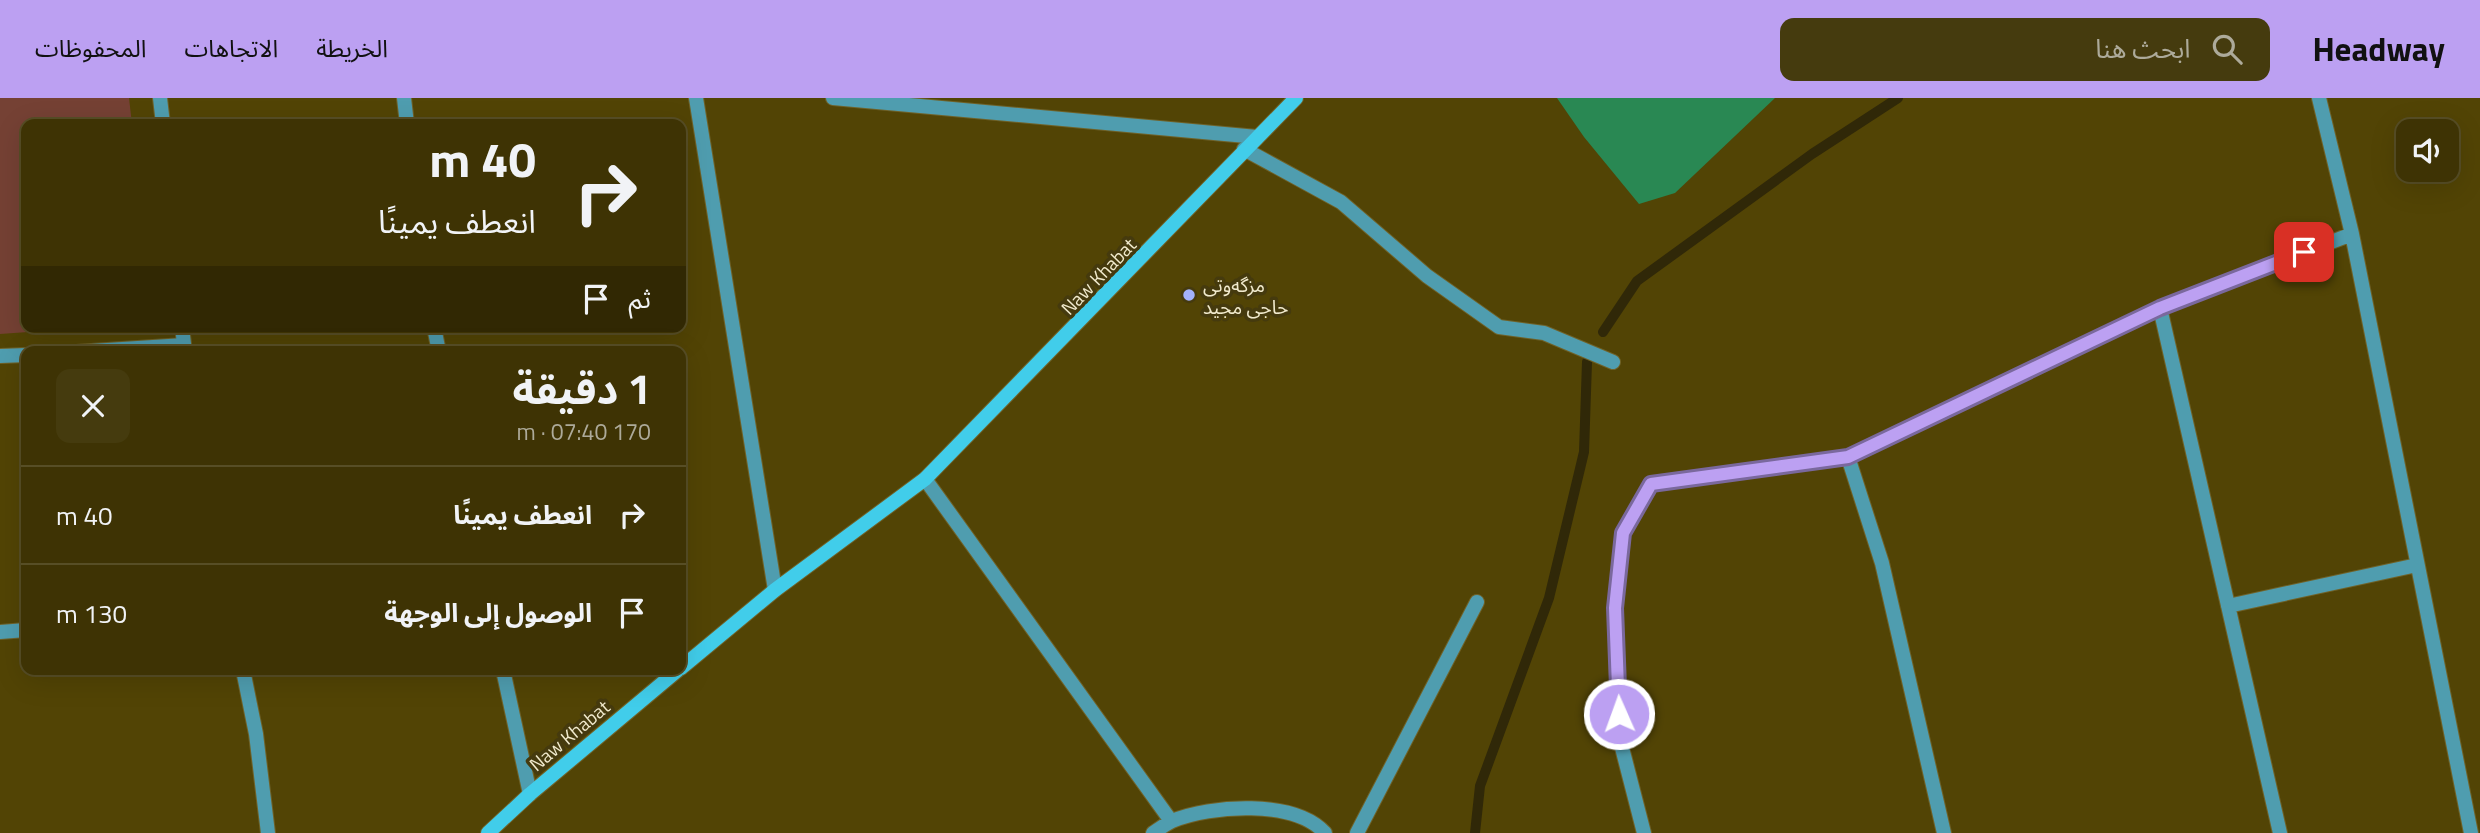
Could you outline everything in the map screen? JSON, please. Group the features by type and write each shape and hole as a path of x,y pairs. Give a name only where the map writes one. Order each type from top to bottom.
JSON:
{"street":[{"path":"160,98 162,119"},
{"path":"404,98 406,119"},
{"path":"696,98 775,590"},
{"path":"833,98 1257,137"},
{"name":"Naw Khabat","path":"686,663 775,590 925,479 1296,98"},
{"path":"2319,98 2352,234 2470,833"},
{"path":"1244,149 1341,202 1427,276 1499,327 1544,333 1612,362"},
{"path":"1644,833 1620,740 1615,608 1623,533 1651,484 1848,457 2160,308 2352,234"},
{"path":"2160,308 2280,833"},
{"path":"0,356 21,355"},
{"path":"1848,457 1882,563 1944,833"},
{"path":"925,479 1171,821"},
{"path":"2228,606 2417,565"},
{"path":"1357,833 1477,602"},
{"path":"0,632 21,631"},
{"path":"244,675 256,734 268,833"},
{"path":"504,675 530,794"},
{"name":"Naw Khabat","path":"488,833 530,794 672,675"},
{"path":"1153,833 1171,821 1208,811 1283,810 1325,833"}],"shaded area":[{"path":"0,98 129,98 131,119 21,119 21,332 0,334"}],"building":[{"path":"1557,98 1775,98 1675,193 1639,204 1584,137"}],"waterway":[{"path":"1603,332 1637,281 1812,154 1898,98"},
{"path":"1475,833 1480,786 1549,598 1584,452 1587,362"}],"place":[{"name":"مزگەوتى حاجى مجيد","path":"1189,295"}],"route":[{"path":"1619,714 1615,608 1623,533 1651,484 1848,457 2160,308 2304,252"}]}
